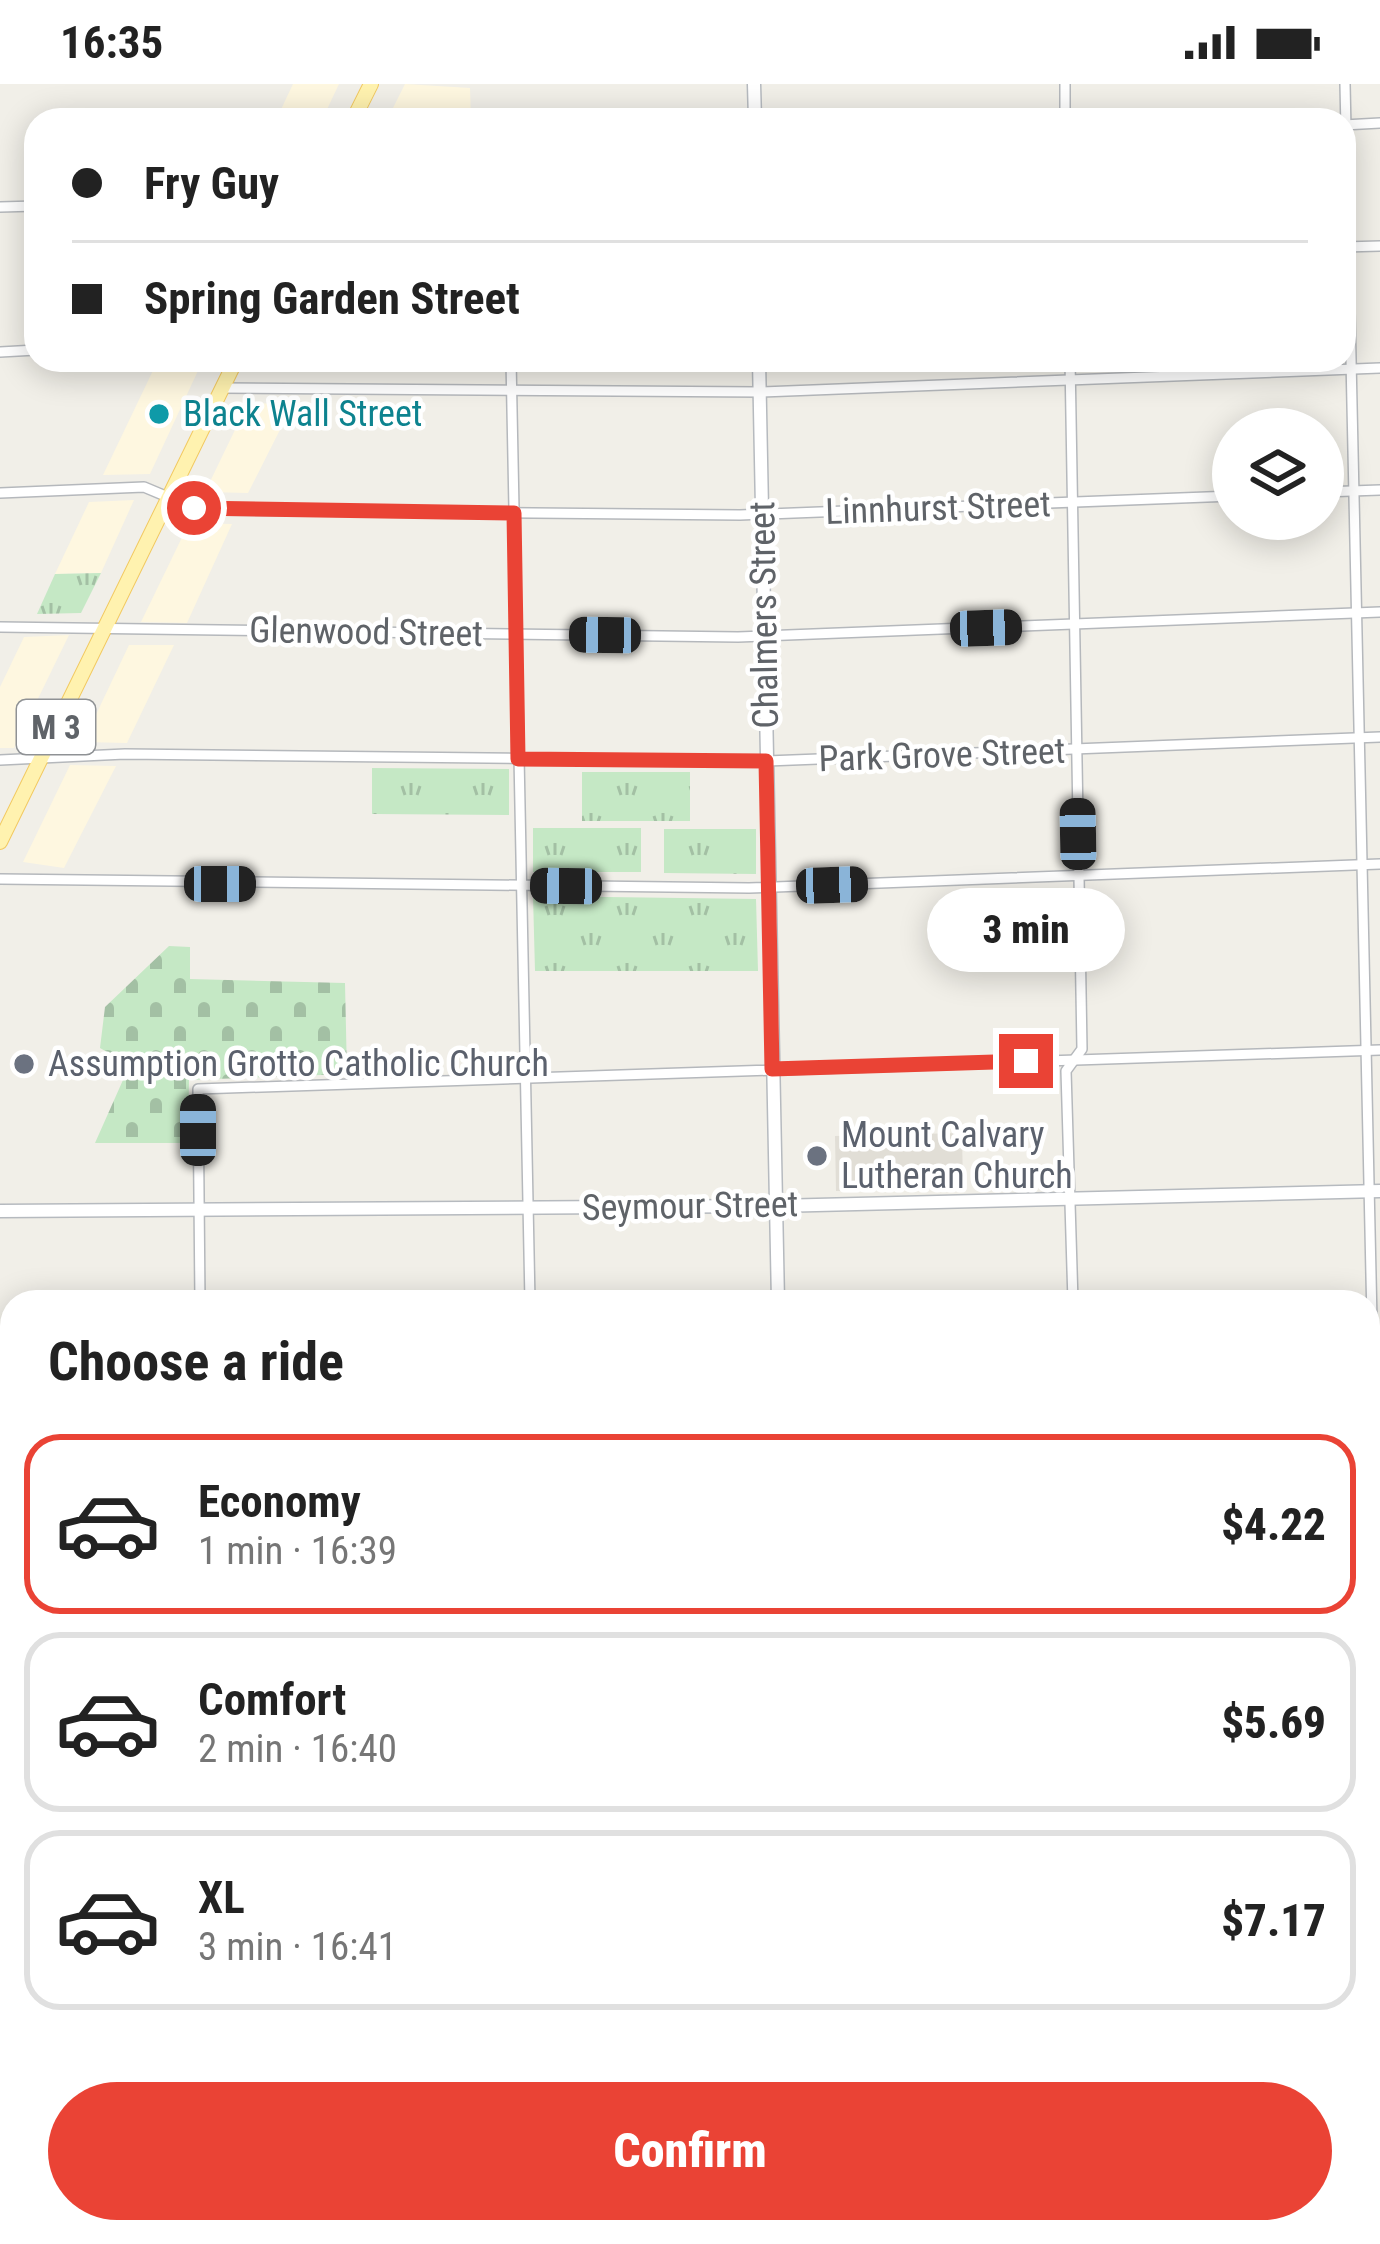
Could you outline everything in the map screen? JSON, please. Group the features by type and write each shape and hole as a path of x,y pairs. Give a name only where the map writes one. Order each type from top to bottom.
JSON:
{"main road":[{"name":"M 3","path":"0,842 230,372"}],"street":[{"path":"512,372 530,1290"},
{"name":"Chalmers Street","path":"759,372 778,1290"},
{"path":"1070,372 1082,1049 1066,1071 1073,1290"},
{"path":"222,388 760,392 1280,372"},
{"path":"1350,372 1363,1051 1373,1191 1373,1290"},
{"name":"Linnhurst Street","path":"0,494 144,488 194,508 217,510 762,514 1212,497"},
{"path":"1344,491 1380,490"},
{"name":"Glenwood Street","path":"0,628 764,636 1380,612"},
{"name":"Park Grove Street","path":"0,760 766,761 1380,737"},
{"path":"0,880 769,887 1380,864"},
{"path":"200,1290 198,1089 1380,1050"},
{"name":"Seymour Street","path":"0,1211 776,1206 1373,1191"}],"shaded area":[{"path":"293,84 339,84 328,108 282,108"},
{"path":"405,84 470,88 471,108 393,108"},
{"path":"152,372 197,372 150,474 103,475"},
{"path":"248,403 293,404 248,493 205,492"},
{"path":"134,500 101,573 55,574 89,502"},
{"path":"189,523 232,524 187,623 141,622"},
{"path":"69,635 14,748 0,748 0,687 24,637"},
{"path":"129,645 174,645 127,743 83,742"},
{"path":"70,765 116,766 64,868 23,862"},
{"path":"962,1133 963,1188 836,1191 835,1136"}],"green space":[{"path":"101,573 81,613 37,614 55,574"},
{"path":"372,768 509,769 509,815 372,814"},
{"path":"582,772 690,772 690,821 582,821"},
{"path":"533,828 641,828 641,872 533,872"},
{"path":"664,829 756,829 756,874 664,873"},
{"path":"533,896 756,899 758,971 535,971"},
{"path":"169,946 190,947 190,979 345,983 347,1074 189,1080 188,1143 95,1143 123,1080 117,1076 121,1060 100,1048 105,1007"}],"place":[{"name":"Black Wall Street","path":"159,414"},
{"name":"Assumption Grotto Catholic Church","path":"24,1064"},
{"name":"Mount Calvary Lutheran Church","path":"817,1156"}],"route":[{"path":"194,508 514,513 518,759 766,761 772,1069 1026,1061"}]}
